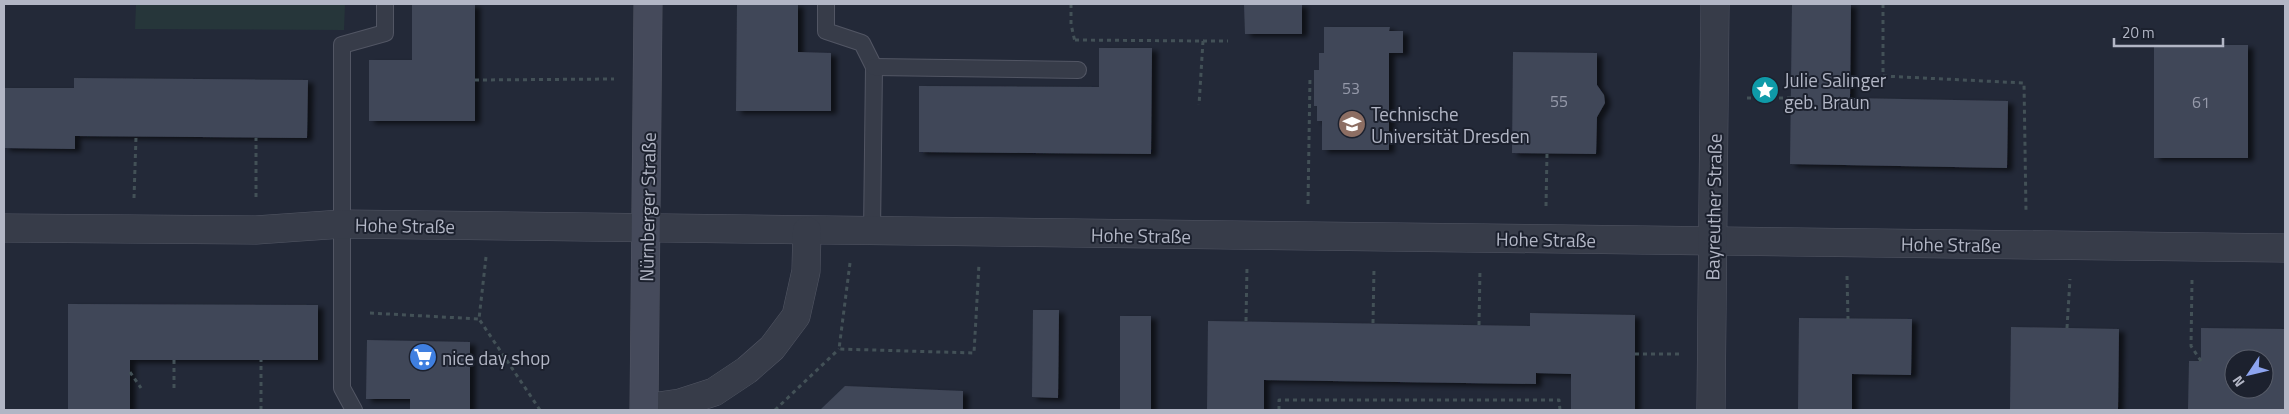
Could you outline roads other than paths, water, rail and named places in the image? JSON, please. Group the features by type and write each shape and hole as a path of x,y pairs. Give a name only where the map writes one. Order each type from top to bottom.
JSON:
{"main road":[{"name":"Nürnberger Straße","path":"644,409 648,4"}],"street":[{"name":"Bayreuther Straße","path":"1711,410 1716,4"},
{"name":"Hohe Straße","path":"4,228 256,230 342,224 863,232 2285,248"},
{"path":"644,409 680,403 714,392 747,370 772,348 796,316 806,271 807,231"}],"lane":[{"path":"354,410 342,388 342,45 385,33 385,4"},
{"path":"826,4 826,31 862,44 874,67 863,232"},
{"path":"874,67 1078,70"}],"place":[{"name":"Julie Salinger geb. Braun","path":"1765,90"},
{"name":"Technische Universität Dresden","path":"1352,124"},
{"name":"nice day shop","path":"423,357"}]}
